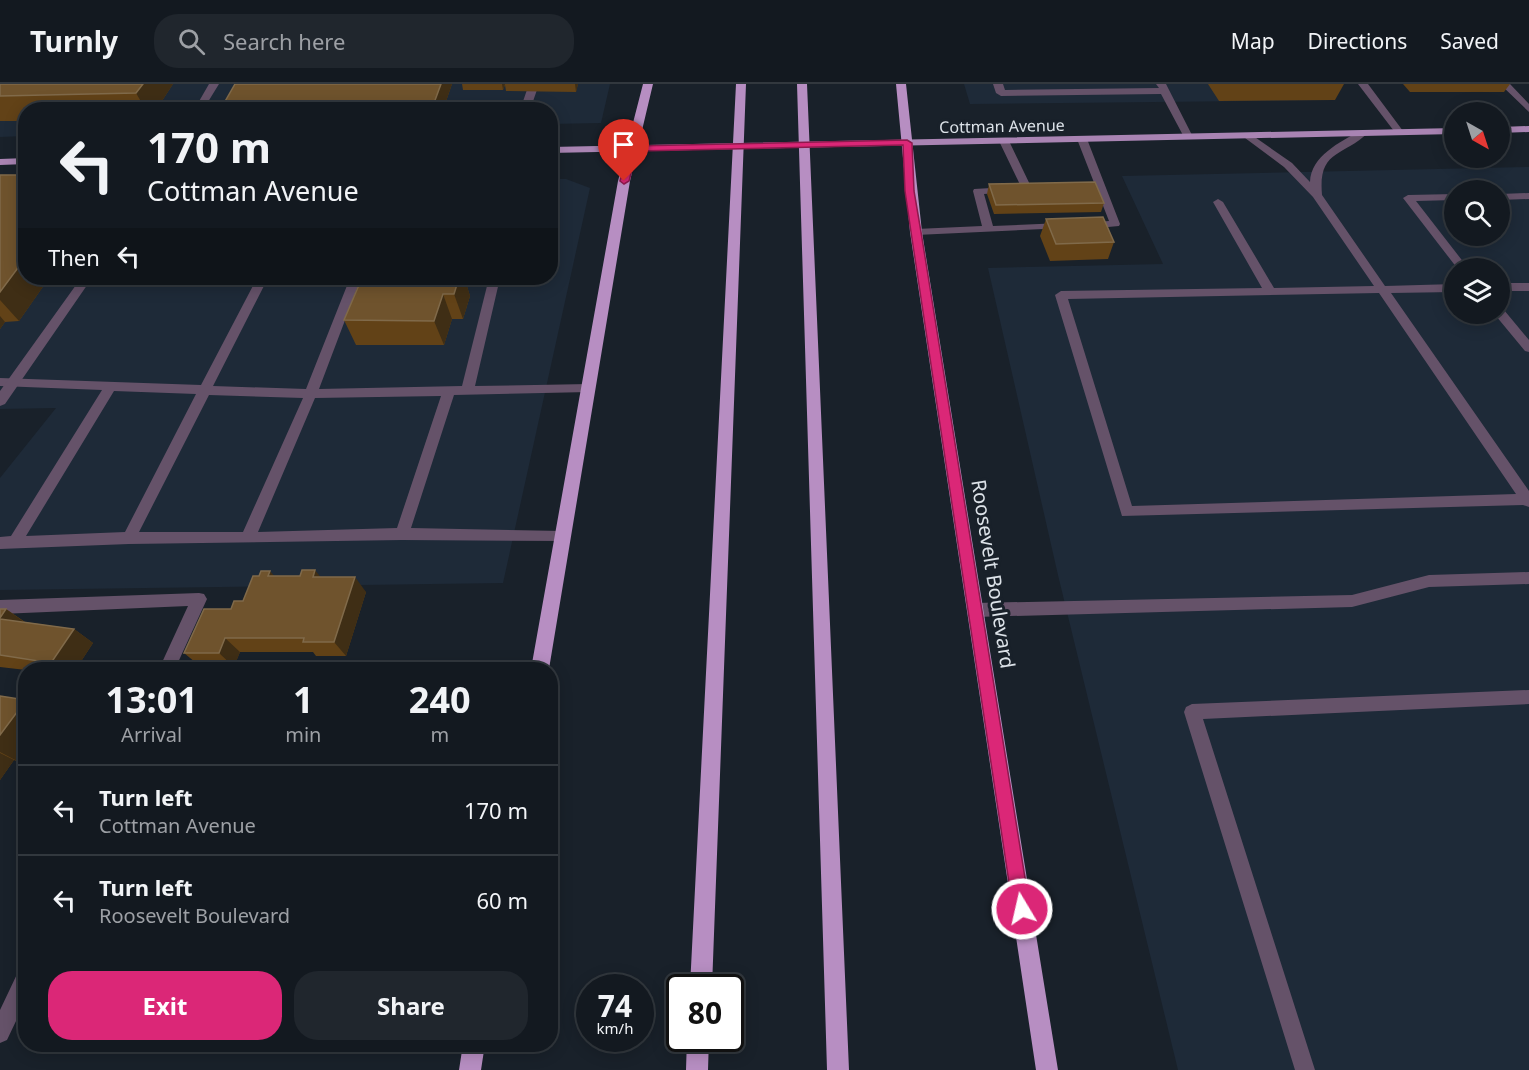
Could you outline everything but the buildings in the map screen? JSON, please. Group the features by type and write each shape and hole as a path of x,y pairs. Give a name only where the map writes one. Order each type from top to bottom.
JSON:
{"highway":[{"path":"541,662 624,181 648,84"},
{"path":"702,974 741,84"},
{"path":"802,84 838,1070"},
{"name":"Roosevelt Boulevard","path":"901,84 910,191 916,232 1047,1070"},
{"path":"470,1070 473,1052"},
{"path":"697,1070 698,1052"}],"main road":[{"path":"1510,130 1529,129"},
{"name":"Cottman Avenue","path":"558,150 1444,131"},
{"path":"0,162 18,161"}],"street":[{"path":"203,102 214,84"},
{"path":"528,102 534,84"},
{"path":"998,84 1001,93 1163,88 1188,137"},
{"path":"1363,84 1400,133"},
{"path":"1505,84 1529,109"},
{"path":"1317,195 1315,176 1321,164 1336,149 1363,133"},
{"path":"1246,135 1288,165 1317,195 1528,501"},
{"path":"916,232 1039,227 1080,222 1115,224 1096,188 1082,139"},
{"path":"988,229 978,191 1032,190 1004,141"},
{"path":"1510,196 1529,196"},
{"path":"1444,197 1408,198 1444,244"},
{"path":"1218,202 1270,291"},
{"path":"1035,213 1039,227"},
{"path":"1446,246 1455,258"},
{"path":"0,401 81,285"},
{"path":"129,538 258,285"},
{"path":"248,538 311,394 353,285"},
{"path":"467,391 493,285"},
{"path":"1510,287 1529,287"},
{"path":"1444,288 1061,296 1127,512 1528,501"},
{"path":"1509,324 1529,348"},
{"path":"0,382 311,394 589,388"},
{"path":"8,543 111,386"},
{"path":"402,534 449,391"},
{"path":"8,543 129,538 402,534 563,537"},
{"path":"975,610 1352,601 1429,581 1529,578"},
{"path":"0,607 199,599 170,662"},
{"path":"1305,1070 1192,712 1529,697"},
{"path":"0,1033 18,994"}],"shaded area":[{"path":"0,84 610,84 601,123 558,124 558,102 18,102 18,136 0,137"},
{"path":"964,84 1323,84 1335,100 970,104"},
{"path":"1529,167 1529,1070 1178,1070 1058,575 988,268 1163,264 1122,176"},
{"path":"558,179 566,179 590,188 503,583 0,590 0,478 56,408 0,409 0,184 18,249 18,285 558,285"}],"route":[{"path":"624,181 633,148 907,143 910,191 916,232 1022,909"}]}
